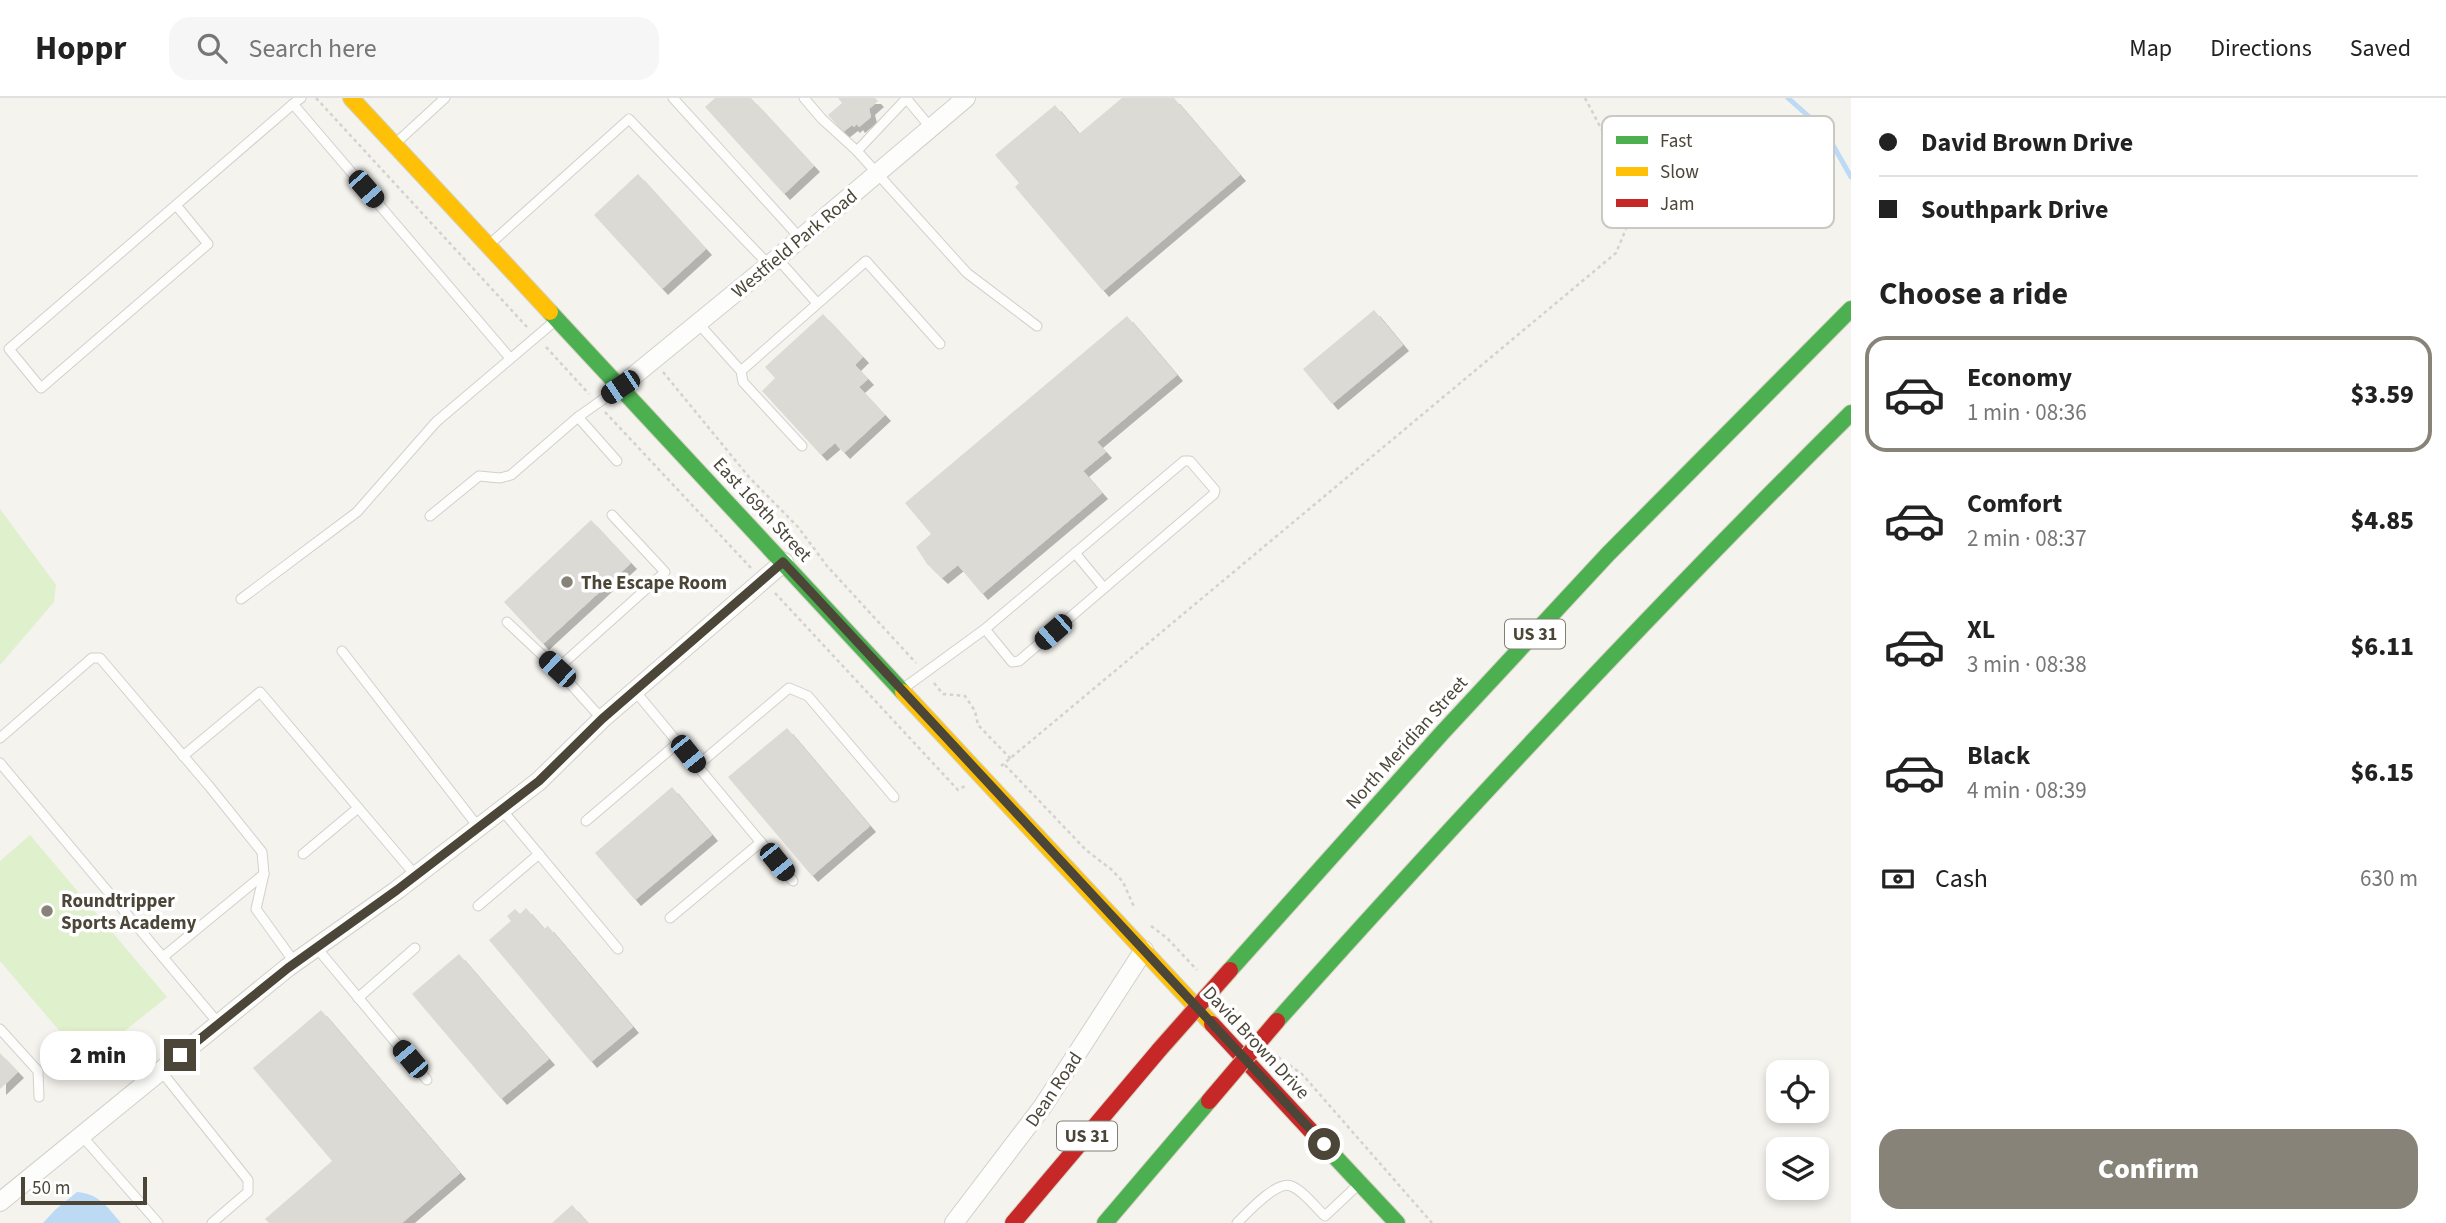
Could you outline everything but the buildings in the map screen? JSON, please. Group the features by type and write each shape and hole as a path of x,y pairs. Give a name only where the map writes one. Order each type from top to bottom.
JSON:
{"main road":[{"name":"East 169th Street","path":"351,98 1144,950"},
{"name":"North Meridian Street","path":"1013,1223 1160,1049 1442,733 1608,554 1851,309"},
{"path":"1105,1223 1277,1021 1403,880 1633,632 1851,413"},
{"name":"David Brown Drive","path":"1144,950 1397,1223"}],"street":[{"name":"Westfield Park Road","path":"620,387 966,98"},
{"path":"0,1202 295,962 416,876 539,781 602,719 783,562"},
{"name":"Dean Road","path":"954,1223 1044,1106 1144,950"}],"lane":[{"path":"395,144 445,98"},
{"path":"673,98 800,237"},
{"path":"804,98 822,119 858,151 967,273 1037,326"},
{"path":"858,151 907,98 931,128"},
{"path":"176,205 208,244 41,388 9,349 176,205 297,101 510,358"},
{"path":"489,244 629,120 817,303"},
{"path":"741,371 866,261 940,344"},
{"path":"241,599 357,512 436,422 557,319"},
{"path":"698,323 741,371 743,382 802,446"},
{"path":"430,516 479,476 500,478 511,475 579,417 620,387"},
{"path":"579,417 617,461"},
{"path":"902,689 985,629 1184,461 1190,461 1215,490 1214,495 1019,661 1012,662 985,629"},
{"path":"557,669 665,572 612,515"},
{"path":"1075,553 1104,588"},
{"path":"507,622 557,669 602,719"},
{"path":"342,651 479,828"},
{"path":"0,738 92,658 100,659 262,852 264,874 257,909 295,962"},
{"path":"698,765 789,688 808,696 894,797"},
{"path":"635,691 793,881"},
{"path":"183,756 260,692 416,876"},
{"path":"586,821 679,742"},
{"path":"0,762 219,1024"},
{"path":"303,854 358,808"},
{"path":"502,810 618,949"},
{"path":"670,918 761,842"},
{"path":"478,906 539,854"},
{"path":"163,957 264,874"},
{"path":"316,947 427,1080"},
{"path":"358,998 415,948"},
{"path":"0,1029 38,1071 39,1097"},
{"path":"160,1071 248,1180 248,1192 212,1223"},
{"path":"82,1136 158,1223"},
{"path":"1237,1223 1278,1187 1288,1184 1329,1220 1360,1183"}],"path":[{"path":"316,98 958,790"},
{"path":"1585,98 1602,130"},
{"path":"981,775 1012,759 1616,253 1626,228"},
{"path":"653,360 749,477 798,527 827,566"}],"green space":[{"path":"0,509 56,585 54,602 0,665"},
{"name":"Roundtripper Sports Academy","path":"30,835 167,997 86,1062 0,961 0,861"}],"water":[{"path":"77,1192 97,1198 121,1223 43,1223"}],"waterway":[{"path":"1788,98 1808,116"},
{"path":"1834,147 1851,177"}],"traffic: fast":[{"path":"1230,970 1442,733 1608,554 1851,309"},
{"path":"550,312 903,692"},
{"path":"1277,1021 1560,712 1704,561 1851,413"},
{"path":"1105,1223 1209,1101"},
{"path":"1324,1145 1397,1223"}],"traffic: slow":[{"path":"351,98 550,312"},
{"path":"903,692 1212,1024"}],"traffic: jam":[{"path":"1160,1049 1230,970"},
{"path":"1209,1101 1277,1021"},
{"path":"1212,1024 1324,1145"},
{"path":"1013,1223 1160,1049"}],"place":[{"name":"The Escape Room","path":"567,582"},
{"name":"Roundtripper Sports Academy","path":"47,911"}],"route":[{"path":"180,1055 288,968 397,890 539,781 602,719 783,562 1324,1144"}]}
